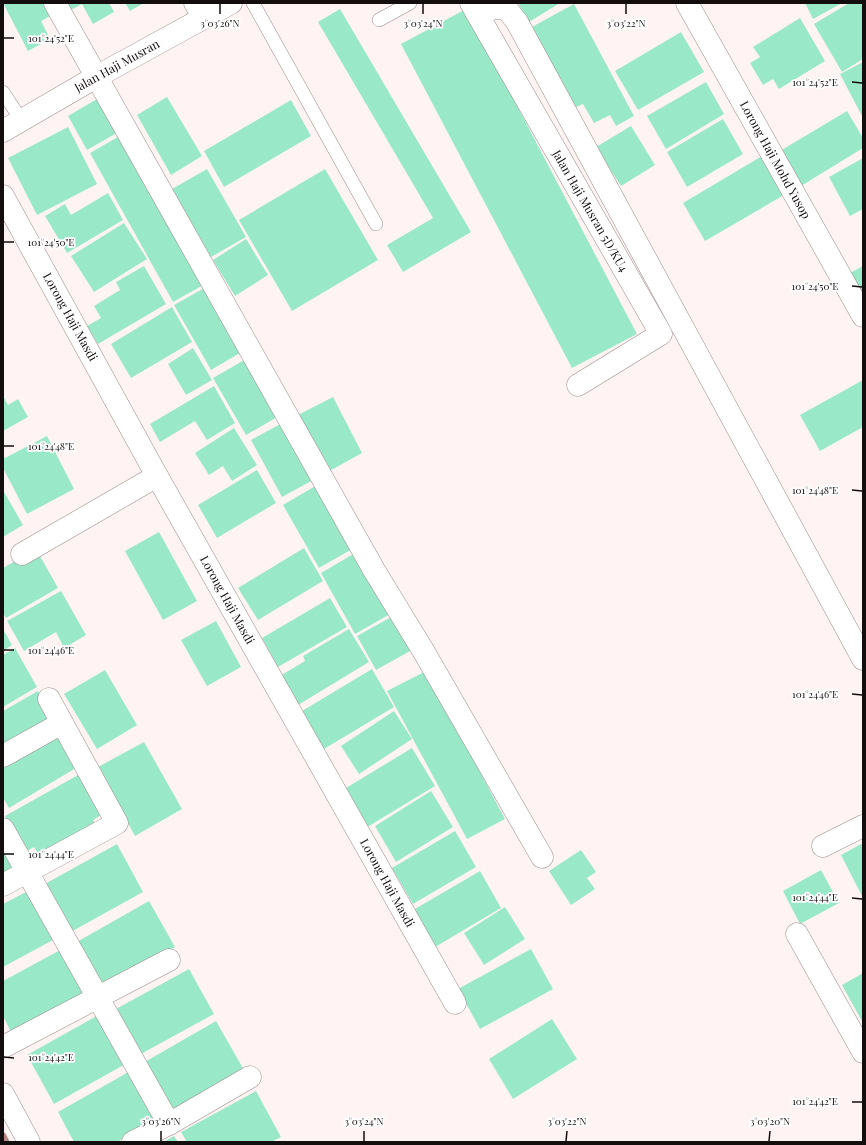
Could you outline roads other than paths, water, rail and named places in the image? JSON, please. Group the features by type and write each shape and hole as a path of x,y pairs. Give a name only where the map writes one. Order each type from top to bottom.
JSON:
{"street":[{"path":"54,3 374,570 428,659 542,857"},
{"name":"Jalan Haji Musran","path":"12,126 96,77 199,11 231,3"},
{"name":"Lorong Haji Mohd Yusop","path":"687,3 863,316"},
{"path":"474,8 506,8 518,22 863,659"},
{"name":"Jalan Haji Musran 5D/KU4","path":"474,8 661,334 578,384"},
{"name":"Lorong Haji Masdi","path":"3,196 157,476 455,1003"},
{"path":"22,554 157,476"},
{"path":"3,885 117,823 49,699"},
{"path":"3,756 62,723"},
{"path":"823,846 863,826"},
{"path":"3,829 169,1124"},
{"path":"797,934 863,1052"},
{"path":"3,1047 169,960"},
{"path":"133,1142 169,1124 250,1077"},
{"path":"3,1094 29,1142"}],"lane":[{"path":"253,3 376,224"},
{"path":"379,20 410,3"},
{"path":"3,92 12,126"}],"waterway":[{"path":"3,1136 6,1142"}]}
